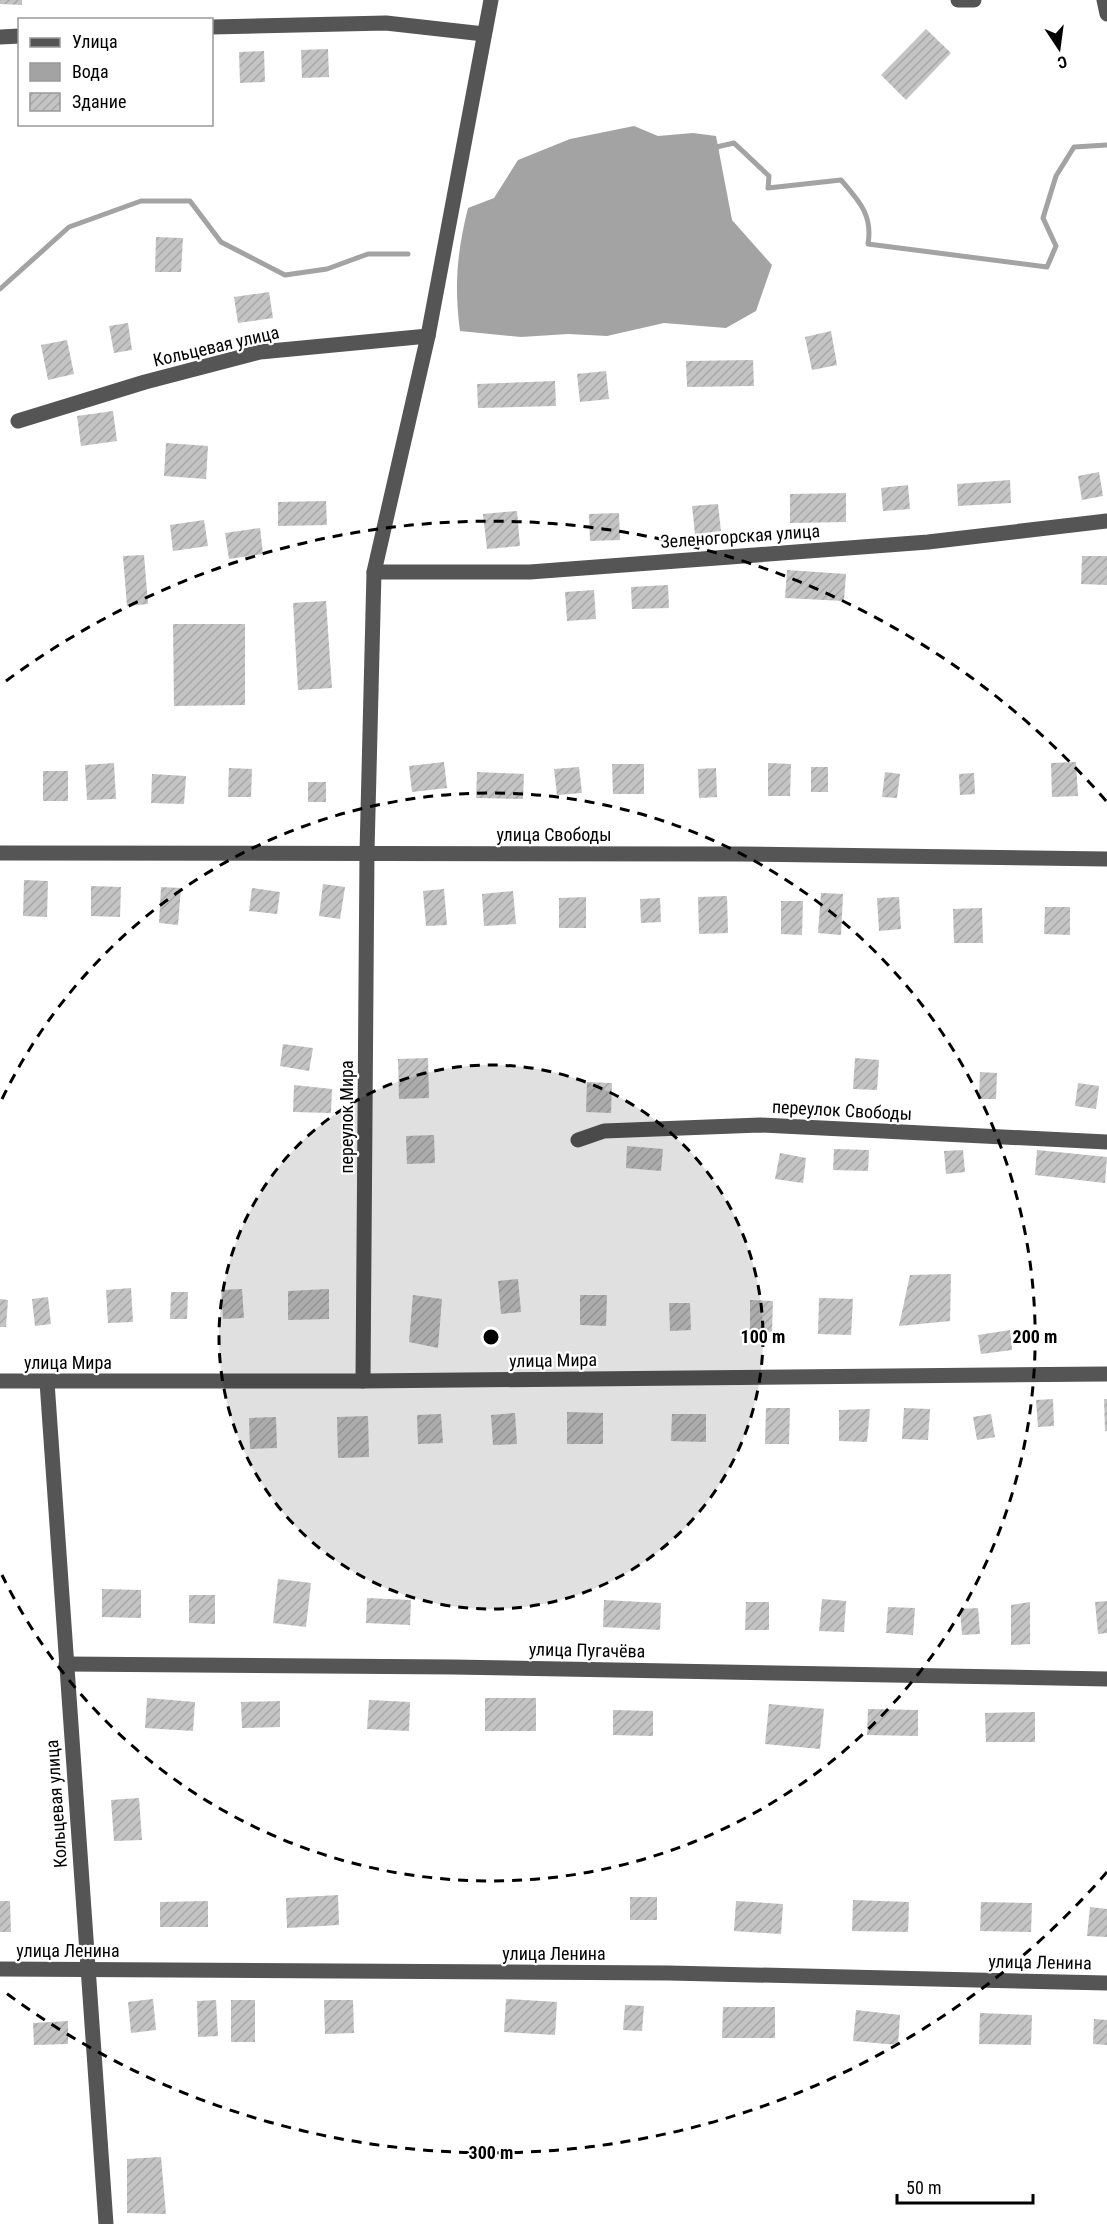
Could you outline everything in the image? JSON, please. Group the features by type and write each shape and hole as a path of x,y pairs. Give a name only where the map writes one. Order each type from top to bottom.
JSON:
{"street":[{"name":"переулок Мира","path":"363,1381 367,852 374,572 428,336 491,0"},
{"path":"958,0 974,0"},
{"path":"1104,0 1107,14"},
{"path":"213,27 386,23 484,34"},
{"path":"0,37 18,36"},
{"name":"Кольцевая улица","path":"18,421 145,382 260,352 428,336"},
{"name":"Зеленогорская улица","path":"374,572 530,572 928,542 1107,521"},
{"name":"улица Свободы","path":"0,853 367,852 1107,859"},
{"name":"переулок Свободы","path":"578,1140 604,1131 760,1125 1107,1142"},
{"name":"улица Мира","path":"0,1381 363,1381 1107,1374"},
{"name":"Кольцевая улица","path":"48,1382 106,2224"},
{"name":"улица Пугачёва","path":"66,1664 476,1667 1107,1679"},
{"name":"улица Ленина","path":"0,1969 669,1973 1107,1983"}],"water":[{"path":"634,126 658,136 693,133 716,136 732,220 772,265 756,311 726,328 664,323 607,336 568,334 521,337 460,331 457,299 458,269 461,239 468,208 494,198 518,160 570,139"}],"building":[{"path":"0,0 22,0 22,5 0,4"},
{"path":"926,29 951,53 906,100 881,75"},
{"path":"328,49 329,77 302,78 301,50"},
{"path":"264,51 265,82 240,83 239,52"},
{"path":"156,237 183,238 181,272 155,272"},
{"path":"269,292 273,318 238,323 234,297"},
{"path":"128,323 132,350 114,353 109,326"},
{"path":"831,331 837,365 812,370 805,337"},
{"path":"67,340 74,374 48,380 41,345"},
{"path":"753,360 754,386 687,387 686,361"},
{"path":"606,371 609,399 580,402 577,374"},
{"path":"555,381 556,406 478,408 477,384"},
{"path":"113,411 117,441 81,446 77,416"},
{"path":"166,443 208,446 206,479 164,476"},
{"path":"1099,472 1103,496 1082,500 1078,476"},
{"path":"1010,480 1011,503 958,506 957,484"},
{"path":"908,485 910,509 883,511 881,488"},
{"path":"846,493 846,522 790,523 790,494"},
{"path":"326,501 327,525 278,526 278,502"},
{"path":"718,504 721,531 695,534 692,506"},
{"path":"517,511 520,546 487,549 483,514"},
{"path":"619,513 620,540 590,541 589,514"},
{"path":"204,520 208,546 173,551 170,525"},
{"path":"260,528 263,554 229,559 225,533"},
{"path":"144,555 148,604 127,606 123,556"},
{"path":"1082,556 1107,556 1107,585 1081,584"},
{"path":"787,570 846,574 844,601 785,598"},
{"path":"668,585 669,608 632,609 631,587"},
{"path":"594,590 596,619 567,621 565,592"},
{"path":"326,601 332,688 298,690 293,603"},
{"path":"173,624 245,624 245,705 174,706"},
{"path":"444,762 447,788 412,792 409,766"},
{"path":"1076,762 1078,796 1052,797 1051,763"},
{"path":"114,763 116,799 87,800 85,765"},
{"path":"768,763 791,764 790,796 768,796"},
{"path":"612,764 644,764 644,794 613,794"},
{"path":"579,767 582,793 557,795 554,769"},
{"path":"811,767 828,767 828,792 811,792"},
{"path":"229,768 252,769 251,797 228,797"},
{"path":"716,768 717,797 699,798 698,769"},
{"path":"43,771 68,771 68,801 43,801"},
{"path":"477,772 524,774 523,799 476,798"},
{"path":"885,772 900,774 897,798 882,797"},
{"path":"974,773 975,794 960,795 959,774"},
{"path":"152,774 186,776 184,804 151,803"},
{"path":"308,782 326,782 326,802 308,802"},
{"path":"24,880 48,881 47,917 23,916"},
{"path":"323,884 345,887 340,919 319,916"},
{"path":"91,886 121,887 120,917 91,916"},
{"path":"161,887 181,888 178,925 159,923"},
{"path":"252,888 280,892 277,914 249,911"},
{"path":"444,889 447,925 426,926 423,891"},
{"path":"513,891 516,924 484,926 482,894"},
{"path":"821,893 843,894 841,935 818,933"},
{"path":"727,896 728,933 699,934 698,897"},
{"path":"586,897 586,928 559,928 559,898"},
{"path":"899,897 901,929 879,931 877,898"},
{"path":"660,898 661,922 641,923 640,899"},
{"path":"781,901 803,901 802,935 781,934"},
{"path":"1045,907 1070,907 1070,935 1044,934"},
{"path":"982,908 983,943 954,943 953,909"},
{"path":"283,1044 313,1048 309,1071 280,1066"},
{"path":"428,1058 429,1098 399,1099 398,1059"},
{"path":"855,1058 879,1060 877,1090 853,1089"},
{"path":"980,1072 997,1073 996,1099 979,1099"},
{"path":"587,1082 612,1083 611,1113 586,1112"},
{"path":"1078,1083 1099,1086 1096,1109 1075,1106"},
{"path":"294,1085 332,1089 331,1113 293,1112"},
{"path":"434,1135 435,1163 407,1164 406,1136"},
{"path":"627,1146 663,1149 661,1171 626,1168"},
{"path":"834,1149 869,1150 868,1171 833,1170"},
{"path":"963,1150 965,1172 946,1174 944,1151"},
{"path":"1037,1150 1107,1157 1105,1183 1035,1175"},
{"path":"780,1153 806,1158 803,1183 775,1179"},
{"path":"951,1274 950,1321 899,1326 910,1275"},
{"path":"518,1279 521,1312 501,1314 498,1281"},
{"path":"131,1288 133,1322 108,1323 106,1290"},
{"path":"242,1289 244,1318 223,1319 221,1290"},
{"path":"329,1289 329,1319 288,1320 288,1291"},
{"path":"171,1292 188,1292 187,1319 170,1319"},
{"path":"413,1295 442,1299 438,1348 409,1342"},
{"path":"580,1295 607,1295 606,1326 580,1325"},
{"path":"48,1297 51,1324 35,1326 32,1299"},
{"path":"819,1298 853,1299 851,1335 818,1334"},
{"path":"0,1299 8,1300 6,1327 0,1327"},
{"path":"750,1300 773,1301 772,1332 750,1330"},
{"path":"669,1303 690,1303 691,1330 670,1331"},
{"path":"1010,1330 1012,1350 981,1354 978,1335"},
{"path":"1053,1399 1054,1426 1038,1427 1036,1400"},
{"path":"1104,1399 1107,1399 1107,1431 1105,1431"},
{"path":"766,1408 790,1408 789,1444 765,1444"},
{"path":"904,1408 930,1409 928,1440 902,1439"},
{"path":"870,1409 867,1442 839,1441 839,1410"},
{"path":"567,1412 603,1413 603,1444 567,1444"},
{"path":"515,1413 517,1444 493,1445 491,1415"},
{"path":"441,1414 443,1443 418,1444 417,1415"},
{"path":"672,1414 706,1414 706,1442 671,1441"},
{"path":"991,1414 995,1437 977,1440 973,1417"},
{"path":"368,1416 369,1457 338,1458 337,1417"},
{"path":"276,1417 277,1448 250,1449 249,1418"},
{"path":"278,1579 311,1583 306,1627 273,1623"},
{"path":"102,1589 141,1590 141,1618 102,1617"},
{"path":"189,1595 215,1595 215,1624 189,1623"},
{"path":"367,1598 411,1600 410,1625 366,1623"},
{"path":"822,1599 846,1601 844,1632 819,1631"},
{"path":"604,1600 661,1603 660,1630 603,1627"},
{"path":"1107,1601 1107,1633 1098,1634 1095,1602"},
{"path":"746,1602 769,1602 769,1630 745,1630"},
{"path":"1030,1602 1030,1644 1011,1645 1011,1605"},
{"path":"888,1607 915,1608 913,1635 886,1633"},
{"path":"978,1608 980,1634 962,1635 960,1609"},
{"path":"147,1698 195,1702 193,1731 145,1728"},
{"path":"485,1698 536,1698 536,1731 485,1731"},
{"path":"369,1700 410,1702 409,1731 367,1729"},
{"path":"280,1701 280,1727 242,1728 241,1702"},
{"path":"769,1704 824,1709 820,1749 765,1744"},
{"path":"868,1709 918,1710 918,1736 867,1735"},
{"path":"613,1710 653,1711 653,1736 613,1735"},
{"path":"1035,1712 1035,1742 986,1742 985,1713"},
{"path":"139,1798 142,1840 114,1841 111,1800"},
{"path":"338,1895 339,1925 287,1928 286,1898"},
{"path":"630,1897 657,1897 657,1920 630,1920"},
{"path":"853,1900 909,1902 908,1932 852,1931"},
{"path":"0,1901 10,1901 11,1932 0,1932"},
{"path":"208,1901 208,1927 160,1927 160,1902"},
{"path":"736,1901 783,1904 781,1934 734,1931"},
{"path":"981,1902 1032,1903 1031,1932 980,1931"},
{"path":"1090,1907 1107,1909 1107,1937 1087,1936"},
{"path":"153,1999 156,2030 131,2033 128,2002"},
{"path":"506,1999 557,2002 555,2035 504,2032"},
{"path":"216,2000 218,2036 198,2037 197,2001"},
{"path":"231,2000 255,2000 255,2042 231,2042"},
{"path":"324,2000 353,2000 354,2033 325,2034"},
{"path":"625,2005 644,2006 642,2031 623,2030"},
{"path":"723,2007 775,2007 775,2038 722,2038"},
{"path":"856,2010 900,2015 898,2045 853,2041"},
{"path":"980,2013 1032,2015 1031,2045 979,2044"},
{"path":"1094,2019 1107,2020 1107,2045 1093,2044"},
{"path":"68,2021 68,2044 34,2045 33,2023"},
{"path":"161,2157 166,2214 127,2213 127,2159"}],"waterway":[{"path":"712,148 734,143 769,176 768,188 841,180 863,209 868,225 868,244 1047,267 1056,246 1043,218 1056,176 1074,147 1107,145"},
{"path":"0,289 69,227 141,201 190,201 221,242 285,275 327,269 368,254 408,254"}]}
